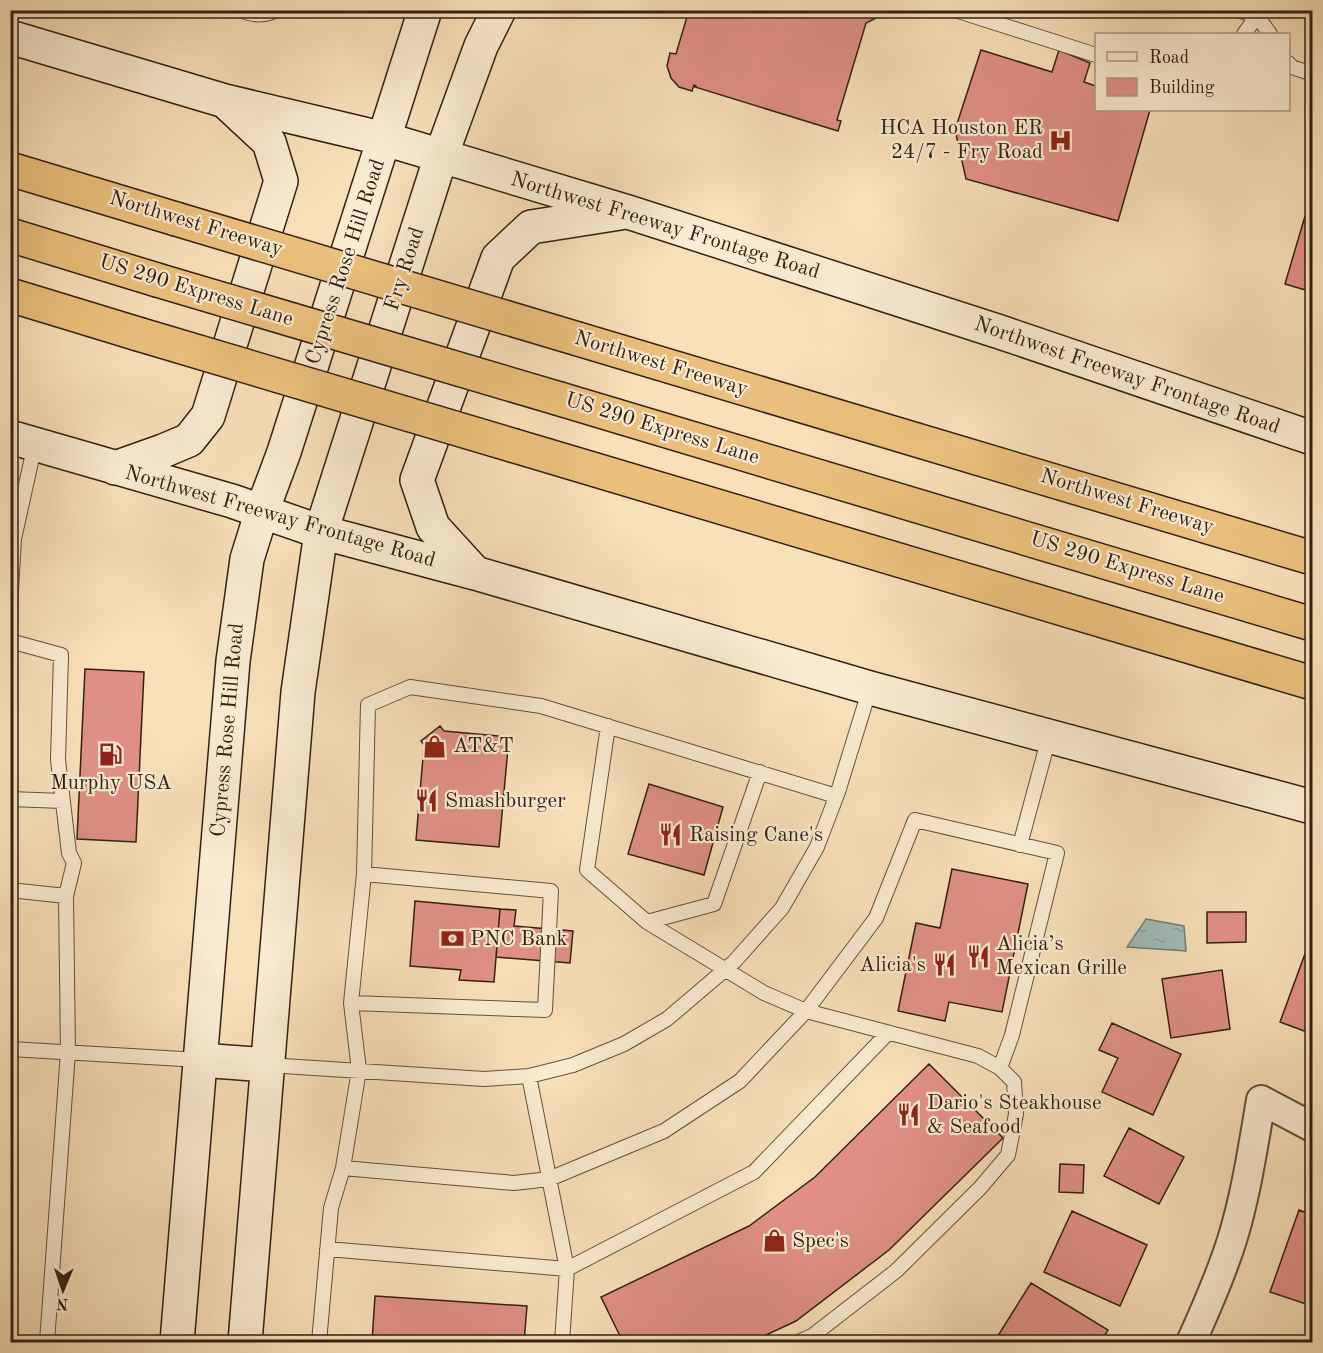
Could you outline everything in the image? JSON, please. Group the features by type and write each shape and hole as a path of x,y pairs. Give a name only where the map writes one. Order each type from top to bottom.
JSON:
{"highway":[{"name":"Northwest Freeway","path":"10,169 1312,558"},
{"name":"US 290 Express Lane","path":"10,235 1312,624"},
{"path":"10,295 1312,683"}],"main road":[{"path":"385,140 425,10"},
{"name":"Fry Road","path":"321,532 441,156 481,46 499,10"},
{"name":"Northwest Freeway Frontage Road","path":"10,37 225,101 385,140 628,212 989,328 1312,438"},
{"path":"115,468 189,440 208,416 281,181 269,142 225,101"},
{"name":"Cypress Rose Hill Road","path":"177,1342 233,662 247,559 385,140"},
{"path":"475,573 433,527 417,480 498,258 531,227 628,212"},
{"name":"Northwest Freeway Frontage Road","path":"23,441 262,511 321,532 475,573 870,688 1312,807"},
{"path":"245,1342 298,692 321,532"},
{"path":"200,1060 268,1065"}],"street":[{"path":"1191,1342 1214,1292 1232,1239 1248,1174 1261,1100 1312,1127"}],"lane":[{"path":"238,10 255,15 268,14 277,10"},
{"path":"955,10 1095,55"},
{"path":"1238,10 1260,13"},
{"path":"1245,33 1260,13"},
{"path":"1260,13 1270,33"},
{"path":"1290,65 1312,74"},
{"path":"23,441 14,539 10,641 61,655 58,760 69,853 74,863 66,896 68,1052 47,1342"},
{"path":"319,1342 331,1209 344,1168 359,1070 351,1003 364,874 368,705 411,687 541,706 836,796"},
{"path":"268,1065 484,1079 529,1076 573,1065 624,1044 667,1019 734,962 782,908 817,847 836,796 870,688"},
{"path":"608,726 587,870 647,922 765,993 806,1011 978,1056 1000,1068 1014,1083 1016,1114 1008,1155 980,1188 896,1271 813,1336 798,1342"},
{"path":"1020,845 1049,736"},
{"path":"647,922 714,904 760,772"},
{"path":"10,799 63,801"},
{"path":"344,1168 513,1183 549,1179 664,1131 740,1081 806,1011 876,918 915,820 1057,853 1012,1035 1000,1068"},
{"path":"351,1003 545,1010 551,891 364,874"},
{"path":"10,890 66,896"},
{"path":"327,1249 567,1269 754,1172 888,1033"},
{"path":"10,1049 200,1060"},
{"path":"529,1076 567,1269 562,1342"}],"water":[{"path":"1146,919 1184,926 1186,951 1127,947"}],"building":[{"path":"689,10 890,11 866,23 837,120 841,121 838,131 694,85 692,91 679,87 671,78 667,66 670,53 676,54"},
{"path":"981,50 1052,72 1059,50 1090,63 1084,82 1095,86 1095,111 1150,111 1118,221 966,179 955,130"},
{"path":"1305,216 1312,217 1312,292 1285,284"},
{"name":"Murphy USA","path":"85,669 144,672 136,842 77,839"},
{"path":"440,726 444,731 509,737 499,847 416,840 424,745 421,741"},
{"path":"649,784 723,807 704,875 628,854"},
{"path":"952,869 1028,884 1002,1012 949,1002 945,1021 898,1011 916,923 940,928"},
{"path":"415,901 500,909 494,982 459,980 461,970 410,966"},
{"path":"500,909 516,910 514,926 573,931 570,963 496,957"},
{"path":"1207,912 1246,912 1246,942 1207,943"},
{"path":"1309,943 1312,944 1312,1034 1280,1022"},
{"path":"1222,970 1230,1029 1171,1038 1162,979"},
{"path":"1112,1023 1181,1054 1153,1115 1102,1092 1118,1058 1099,1050"},
{"path":"929,1064 1003,1138 889,1250 796,1321 751,1342 623,1342 601,1297 749,1226 815,1177"},
{"path":"1129,1128 1184,1157 1159,1204 1104,1176"},
{"path":"1060,1164 1084,1165 1083,1193 1059,1192"},
{"path":"1299,1210 1312,1215 1312,1306 1270,1292"},
{"path":"1072,1211 1147,1245 1120,1306 1044,1272"},
{"path":"1031,1283 1108,1330 1101,1342 994,1342"},
{"path":"375,1296 527,1306 524,1342 372,1342"},
{"path":"1248,1337 1271,1338 1271,1342 1248,1342"}],"place":[{"name":"HCA Houston ER 24/7 - Fry Road","path":"1061,140"},
{"name":"AT&T","path":"435,746"},
{"name":"Murphy USA","path":"111,755"},
{"name":"Smashburger","path":"427,801"},
{"name":"Raising Cane's","path":"671,835"},
{"name":"PNC Bank","path":"452,939"},
{"name":"Alicia’s Mexican Grille","path":"978,956"},
{"name":"Alicia's","path":"944,965"},
{"name":"Dario's Steakhouse & Seafood","path":"909,1115"},
{"name":"Spec's","path":"774,1241"}]}
